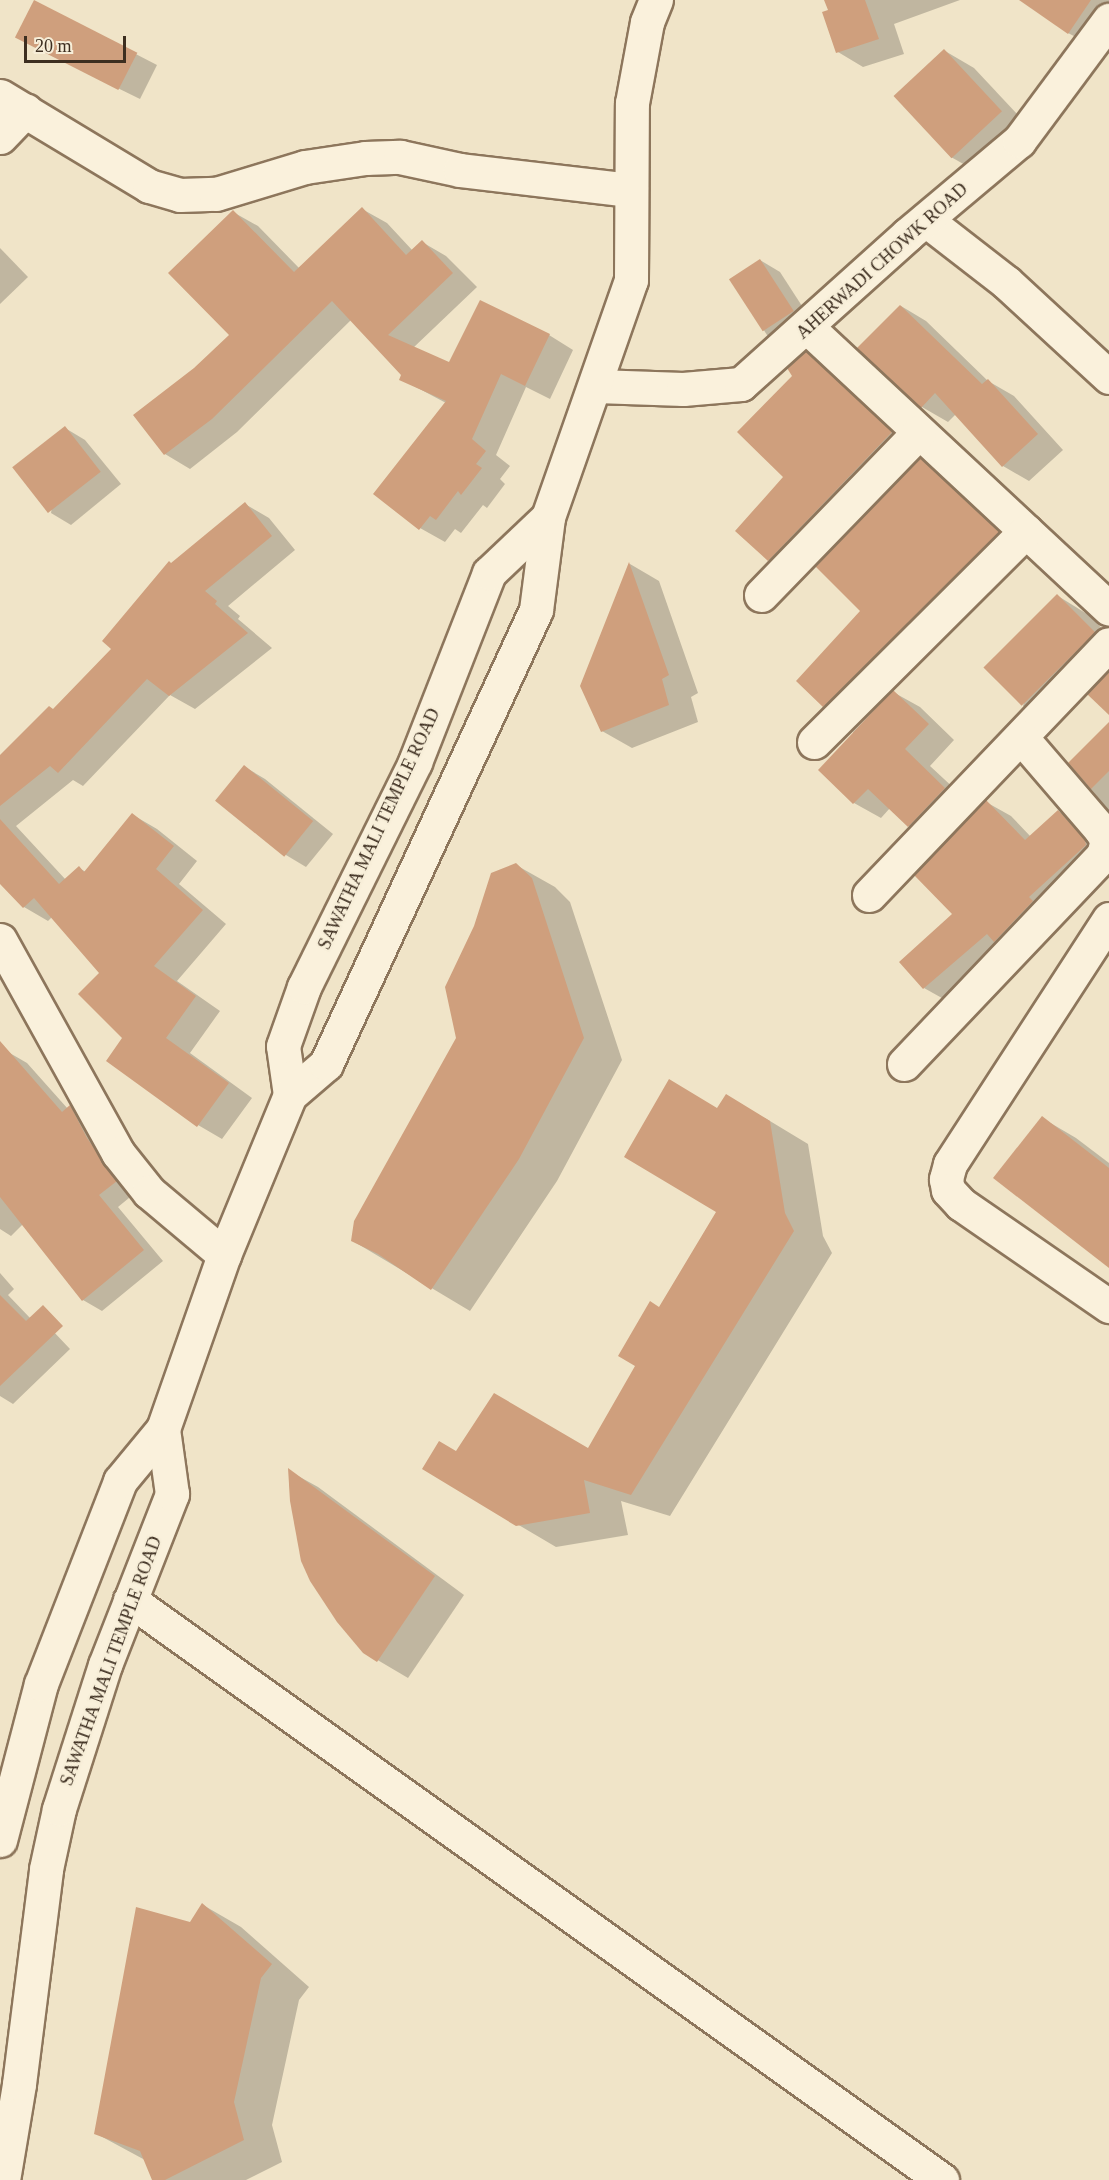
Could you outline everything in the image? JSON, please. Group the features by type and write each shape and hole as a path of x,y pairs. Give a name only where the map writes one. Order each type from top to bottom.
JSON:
{"street":[{"name":"SAWATHA MALI TEMPLE ROAD","path":"0,1840 41,1684 120,1481 163,1429 224,1255 290,1095 326,1064 536,610 548,517 596,386 631,280 632,103 647,22 656,0"},
{"name":"AHERWADI CHOWK ROAD","path":"596,386 683,389 741,384 1019,141 1109,20"},
{"path":"0,137 13,103 149,186 180,195 216,194 305,167 377,158 400,158 460,170 631,190"},
{"path":"926,220 1006,282 1109,376"},
{"path":"807,327 1109,609"},
{"path":"761,595 919,432"},
{"name":"SAWATHA MALI TEMPLE ROAD","path":"290,1095 283,1046 304,987 415,762 489,573 548,517"},
{"path":"814,742 1026,531"},
{"path":"869,895 1109,644"},
{"path":"904,1064 1103,855 1107,840 1100,829 1021,737"},
{"path":"1109,919 950,1164 946,1179 948,1190 961,1203 1109,1306"},
{"path":"0,940 118,1153 149,1192 224,1255"},
{"name":"SAWATHA MALI TEMPLE ROAD","path":"3,2180 19,2084 46,1869 59,1809 105,1665 172,1494 163,1429"},
{"path":"130,1600 942,2180"}],"building":[{"path":"34,0 137,53 118,90 15,37"},
{"path":"824,0 865,0 879,39 836,53 822,12 828,10"},
{"path":"1019,0 1091,0 1068,34"},
{"path":"944,49 1002,111 952,158 894,96"},
{"path":"362,207 406,255 422,240 453,273 388,335 449,362 480,300 550,334 525,386 501,374 472,439 486,451 476,464 482,468 461,495 458,491 436,520 430,516 419,530 373,494 446,401 399,380 401,375 332,301 212,419 164,455 133,415 194,368 229,335 168,273 233,210 294,272"},
{"path":"760,259 794,311 763,331 729,279"},
{"path":"900,305 982,384 988,379 1038,434 1002,467 935,393 921,408 857,348"},
{"path":"806,351 892,432 768,561 735,531 783,477 737,432 792,376 787,368"},
{"path":"65,426 101,472 48,513 12,467"},
{"path":"920,458 999,532 823,707 796,681 860,611 815,566"},
{"path":"245,502 272,536 205,591 217,601 215,604 248,633 169,696 147,679 58,773 50,766 0,806 0,755 49,706 53,709 111,649 102,641 169,561 171,563"},
{"path":"629,562 669,675 662,679 669,705 601,732 580,686"},
{"path":"1057,594 1095,632 1022,706 983,668"},
{"path":"1109,671 1109,715 1087,694"},
{"path":"893,690 929,724 905,749 945,788 908,827 868,789 853,804 818,770"},
{"path":"1109,722 1109,771 1091,789 1068,763"},
{"path":"244,765 313,821 284,857 215,801"},
{"path":"986,800 1025,840 1058,810 1085,840 1086,845 1029,897 1033,901 994,942 987,934 923,989 899,962 952,914 914,875"},
{"path":"132,813 174,846 156,869 203,910 154,966 196,996 166,1038 229,1083 197,1127 106,1061 122,1038 78,994 99,973 34,898 23,908 0,884 0,819 59,884 79,866 84,872"},
{"path":"516,863 532,878 584,1038 519,1159 431,1290 378,1254 351,1241 354,1221 456,1038 445,987 474,926 491,873"},
{"path":"0,1041 62,1112 70,1105 87,1138 117,1181 99,1195 144,1250 82,1301 0,1197"},
{"path":"669,1079 717,1108 726,1094 770,1121 785,1213 794,1231 631,1495 584,1480 590,1513 516,1526 422,1469 439,1441 456,1451 494,1393 588,1448 635,1366 618,1356 650,1301 659,1307 716,1212 624,1157"},
{"path":"1042,1116 1109,1168 1109,1268 993,1178"},
{"path":"0,1295 26,1321 43,1305 63,1326 0,1386"},
{"path":"288,1468 435,1576 377,1662 363,1653 337,1622 310,1581 301,1561 290,1501"},
{"path":"202,1903 272,1964 261,1978 234,2102 244,2140 165,2180 152,2180 140,2151 94,2134 136,1907 190,1922"}]}
